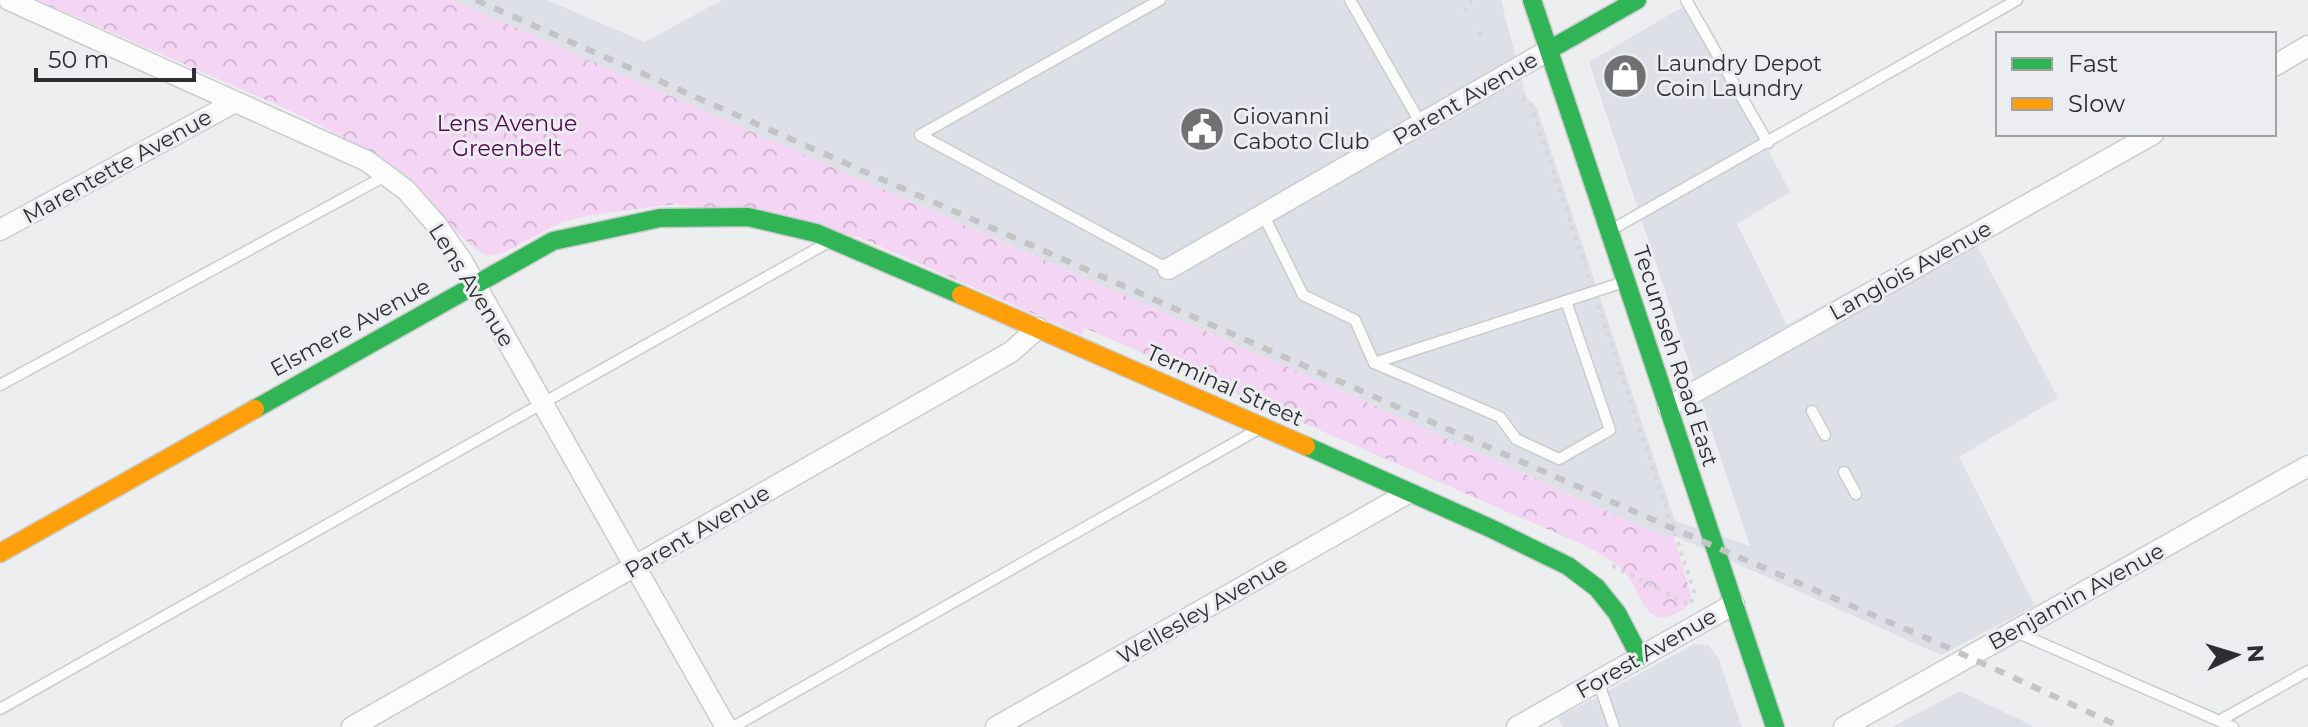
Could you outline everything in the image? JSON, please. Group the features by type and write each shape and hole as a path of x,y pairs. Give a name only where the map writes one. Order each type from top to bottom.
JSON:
{"street":[{"name":"Lens Avenue","path":"9,0 367,161 406,190 436,224 475,284 726,727"},
{"name":"Tecumseh Road East","path":"1532,0 1775,727"},
{"name":"Parent Avenue","path":"1168,269 1637,0"},
{"path":"2276,65 2308,46"},
{"name":"Marentette Avenue","path":"0,230 235,102"},
{"name":"Langlois Avenue","path":"1668,407 2149,136"},
{"name":"Elsmere Avenue","path":"0,553 553,241 660,218 748,217"},
{"name":"Terminal Street","path":"748,217 816,233 1262,427 1568,566 1597,588 1617,613 1640,657"},
{"name":"Parent Avenue","path":"352,727 1011,352 1038,328"},
{"name":"Benjamin Avenue","path":"1844,727 2308,466"},
{"name":"Wellesley Avenue","path":"996,727 1408,493"},
{"name":"Forest Avenue","path":"1517,727 1734,604"}],"lane":[{"path":"1160,0 920,135 1168,269"},
{"path":"1350,0 1421,124"},
{"path":"1686,0 1768,143"},
{"path":"1610,231 2017,0"},
{"path":"0,385 387,175"},
{"path":"1263,214 1303,295 1355,320 1374,363 1500,417 1516,439 1559,459 1610,430 1566,301"},
{"path":"0,709 832,240"},
{"path":"1374,363 1626,281"},
{"path":"1812,411 1825,435"},
{"path":"733,727 1262,427"},
{"path":"1844,472 1856,494"},
{"path":"2015,631 2233,727"},
{"path":"2219,721 2308,671"},
{"path":"1598,681 1614,727"}],"path":[{"path":"1464,11 1472,0"},
{"path":"1522,99 1530,102 1589,276"},
{"path":"1598,304 1694,591 1691,605"}],"shaded area":[{"path":"452,0 547,0 645,42 722,0 1501,0 1526,96 1537,109 1675,521 1750,546 1589,62 1691,2 1790,192 1737,224 1787,325 1967,227 2058,398 1959,457 2035,606 1941,655 1673,535 1663,536 1646,529 1324,383"},
{"path":"1694,644 1708,645 1719,659 1742,727 1563,727 1558,718"},
{"path":"1960,691 2035,727 1892,727"}],"green space":[{"name":"Lens Avenue Greenbelt","path":"37,0 452,0 1324,383 1646,529 1663,536 1673,535 1691,595 1689,605 1674,614 1662,617 1653,615 1623,570 1586,546 1085,328 1082,335 859,237 676,204 562,222 501,254 487,256 462,236 408,178 355,143 270,102"}],"railway":[{"path":"476,0 1947,647 2121,727"}],"traffic: fast":[{"path":"1532,0 1775,727"},
{"path":"1549,50 1637,0"},
{"path":"255,409 553,241 660,218 748,217 816,233 961,295"},
{"path":"1306,446 1568,566 1597,588 1617,613 1640,657"}],"traffic: slow":[{"path":"961,295 1306,446"},
{"path":"0,553 255,409"}],"place":[{"name":"Laundry Depot Coin Laundry","path":"1625,76"},
{"name":"Giovanni Caboto Club","path":"1202,129"}]}
